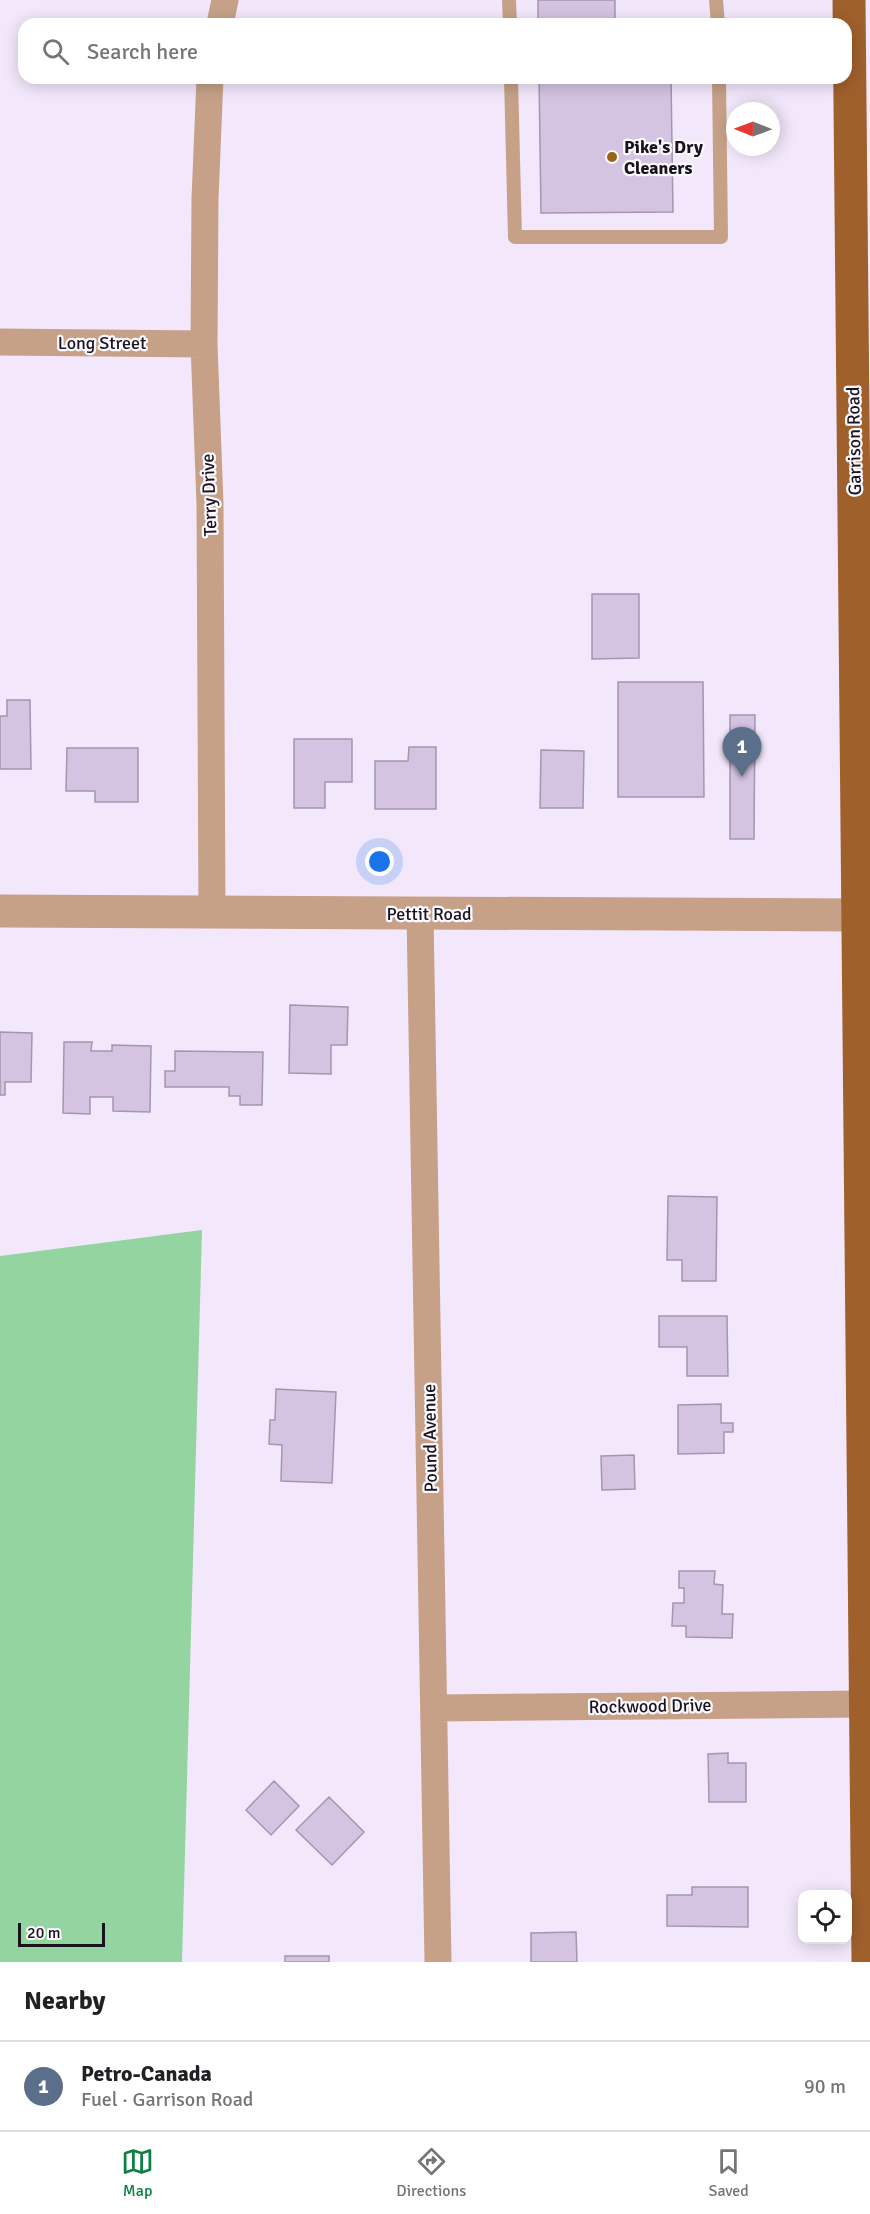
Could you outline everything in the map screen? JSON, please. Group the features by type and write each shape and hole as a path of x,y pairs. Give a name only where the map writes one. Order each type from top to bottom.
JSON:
{"main road":[{"name":"Garrison Road","path":"849,0 850,18"},
{"name":"Garrison Road","path":"852,53 856,124 864,915 865,1704 868,1962"}],"street":[{"path":"221,18 225,0"},
{"name":"Terry Drive","path":"210,84 205,199 204,344 210,504 212,913"},
{"name":"Long Street","path":"0,342 204,344"},
{"name":"Pettit Road","path":"0,912 864,915"},
{"name":"Pound Avenue","path":"420,914 438,1962"},
{"name":"Rockwood Drive","path":"435,1708 865,1704"}],"lane":[{"path":"509,0 510,18"},
{"path":"716,0 718,18"},
{"path":"511,84 515,237 721,237 719,84"}],"green space":[{"path":"202,1230 182,1962 0,1962 0,1256"}],"building":[{"path":"538,0 615,0 615,18 538,18"},
{"path":"539,84 671,84 673,212 541,213"},
{"path":"592,594 639,594 639,658 592,659"},
{"path":"618,682 703,682 704,797 618,797"},
{"path":"7,700 30,700 31,769 0,769 0,716 7,716"},
{"path":"730,715 755,715 754,839 730,839"},
{"path":"294,739 352,739 352,782 325,782 325,808 294,808"},
{"path":"409,747 436,747 436,809 375,809 375,761 408,761"},
{"path":"67,748 138,748 138,802 95,802 95,791 66,791"},
{"path":"541,750 584,751 583,808 540,808"},
{"path":"290,1005 348,1007 347,1045 331,1045 331,1074 289,1073"},
{"path":"0,1032 32,1033 31,1082 5,1082 5,1095 0,1095"},
{"path":"64,1042 92,1042 91,1051 112,1051 112,1045 151,1046 150,1112 113,1111 113,1097 90,1097 90,1114 63,1113"},
{"path":"175,1051 263,1052 262,1105 240,1105 240,1096 229,1096 229,1087 165,1087 165,1071 175,1071"},
{"path":"668,1196 717,1197 716,1281 682,1281 682,1260 667,1260"},
{"path":"659,1316 727,1316 728,1376 687,1376 687,1347 659,1347"},
{"path":"276,1389 336,1392 332,1483 281,1481 282,1445 269,1444 270,1420 275,1420"},
{"path":"721,1404 721,1423 733,1423 733,1432 724,1432 724,1453 678,1454 678,1405"},
{"path":"634,1455 635,1489 602,1490 601,1456"},
{"path":"679,1571 715,1571 714,1584 723,1585 722,1614 733,1614 732,1638 686,1637 686,1626 672,1626 673,1603 684,1603 684,1588 679,1588"},
{"path":"728,1753 728,1763 746,1763 746,1802 709,1802 708,1754"},
{"path":"274,1781 299,1806 271,1835 246,1810"},
{"path":"329,1797 364,1832 332,1865 296,1830"},
{"path":"692,1887 748,1887 748,1927 667,1926 667,1895 692,1895"},
{"path":"576,1932 577,1962 531,1962 531,1933"},
{"path":"285,1956 329,1956 329,1962 285,1962"}],"place":[{"name":"Pike's Dry Cleaners","path":"612,157"},
{"name":"Petro-Canada","path":"742,777"}]}
